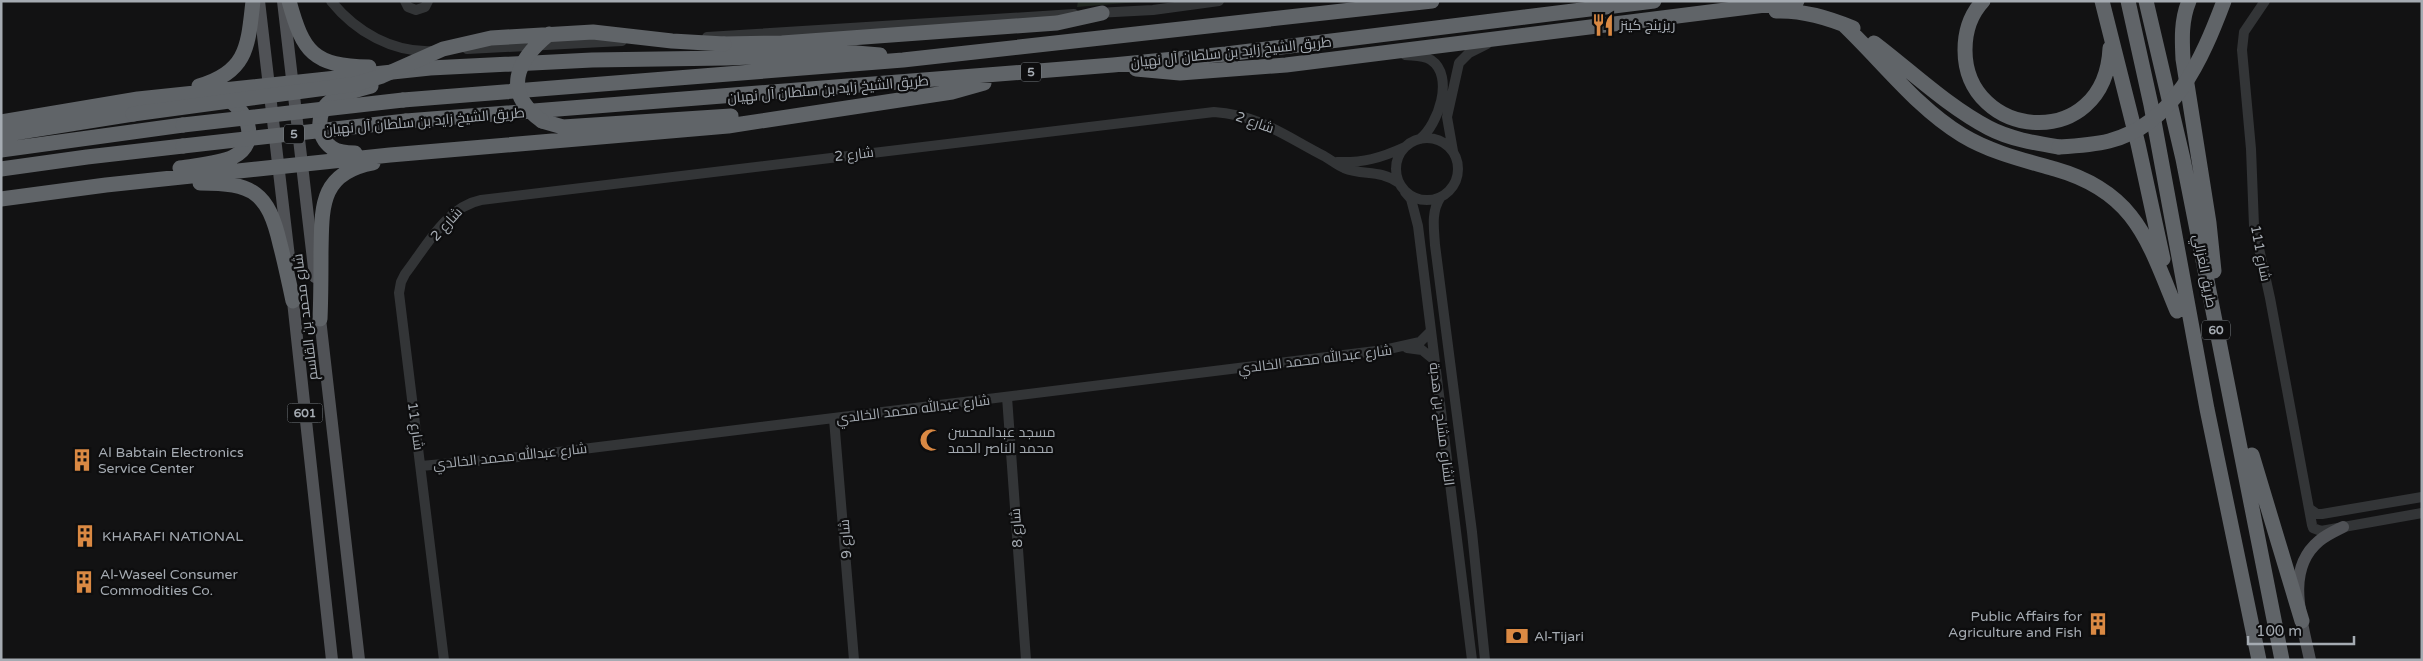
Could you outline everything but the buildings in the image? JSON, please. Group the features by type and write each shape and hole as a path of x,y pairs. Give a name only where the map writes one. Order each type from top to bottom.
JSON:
{"highway":[{"path":"138,99 209,83 231,72 246,52 253,1"},
{"path":"289,1 297,32 318,57 329,62 354,67 430,68"},
{"name":"طريق الشيخ زايد بن سلطان آل نهيان","path":"1,169 87,157 406,121 1113,65 1311,44 1654,1"},
{"path":"1113,65 1148,71 1207,72 1366,56 1797,1"},
{"path":"1983,1 1974,12 1968,28 1965,62 1973,83 1982,97 1992,107 2015,120 2060,121 2091,102 2105,80 2109,67 2110,34"},
{"path":"2102,1 2138,144 2155,228 2177,311 2207,409"},
{"name":"طريق الغزالي","path":"2128,1 2151,105 2207,409 2259,660"},
{"name":"طريق الغزالي","path":"2146,1 2182,150 2218,343 2238,428 2282,660"},
{"path":"2189,1 2184,12 2183,60 2209,223 2218,343"},
{"path":"1704,12 1782,10 1819,15 1843,24 1859,31 1962,111 1989,128 2008,136 2059,147 2110,141 2138,129 2163,110 2182,91 2199,63 2224,1"},
{"name":"طريق الشيخ زايد بن سلطان آل نهيان","path":"1,150 182,124 402,100 903,60 1428,2"},
{"path":"1,135 132,114 349,85 382,76 443,49 470,41 549,34 606,32 681,42 724,44 782,43 1056,23 1102,13"},
{"path":"1843,24 1878,57 1915,99 1944,124 1964,136 2005,155 2072,174 2098,186 2119,202 2134,218 2143,233 2177,311"},
{"path":"549,34 528,53 519,74 520,96 525,106 542,122 563,127 722,117 879,101 952,92 1004,75"},
{"path":"1,122 138,99 430,68 592,60 726,58 856,53 873,54 903,60"},
{"path":"390,155 349,153 334,149 321,135 319,123 322,111 329,102 340,96 430,68"},
{"path":"106,185 155,172 233,157 243,150 247,141 248,124 245,114 238,105 216,95 196,92"},
{"path":"1,199 106,185 279,166 711,128 764,122 879,101"},
{"path":"320,318 322,207 324,199 334,183 349,172 371,164 504,145"},
{"path":"106,185 226,183 248,190 259,196 267,204 275,220 293,301"},
{"path":"2238,428 2252,456 2302,621"}],"main road":[{"name":"شارع محمد بن القاسم","path":"259,1 279,166 332,660"},
{"name":"شارع محمد بن القاسم","path":"284,1 301,164 361,660"},
{"path":"2310,660 2302,621 2297,580 2302,562 2320,540 2342,527"}],"street":[{"path":"332,1 348,19 377,38 404,50 417,52 804,32 1018,16 1154,10 1220,1"},
{"path":"405,1 408,7 416,10 425,7 428,1"},
{"name":"شارع 111","path":"2265,1 2244,32 2242,50 2252,149 2254,226 2270,298 2312,525 2316,530 2342,527"},
{"path":"1366,56 1422,56 1435,64 1440,70 1442,85 1437,116 1432,127 1420,139 1407,146 1396,167 1402,187 1422,200 1440,198 1448,193 1457,178 1457,160 1453,151 1446,117 1459,63 1474,50 1520,35"},
{"name":"شارع 2","path":"400,282 455,212 470,202 1214,112 1241,115 1267,124 1334,162 1352,170 1383,173 1402,187"},
{"path":"1420,139 1441,142 1453,151"},
{"name":"شارع 2","path":"1334,162 1363,162 1383,157 1407,146"},
{"name":"الشارع مشلح بن هدبة","path":"1402,187 1411,199 1418,226 1472,660"},
{"name":"الشارع مشلح بن هدبة","path":"1440,198 1435,208 1433,220 1435,245 1480,601 1485,660"},
{"name":"شارع 11","path":"400,282 399,305 421,466 444,660"},
{"name":"شارع عبدالله محمد الخالدي","path":"1404,348 1420,342 1430,332"},
{"name":"شارع عبدالله محمد الخالدي","path":"421,466 518,457 1404,348 1422,350 1434,359"},
{"name":"شارع 8","path":"1006,397 1026,660"},
{"name":"شارع 9","path":"834,419 854,660"},
{"path":"2310,509 2317,514 2322,514 2422,496"},
{"path":"2373,506 2375,521"},
{"path":"2342,527 2422,513"},
{"path":"1464,601 1474,607 1480,601"},
{"path":"1467,627 1474,621 1482,624"}],"shaded area":[{"path":"1078,1 1151,1 1077,7"}],"place":[{"name":"ريزينج كينز","path":"1603,25"},
{"name":"مسجد عبدالمحسن محمد الناصر الحمد","path":"931,440"},
{"name":"Al Babtain Electronics Service Center","path":"82,460"},
{"name":"KHARAFI NATIONAL","path":"85,536"},
{"name":"Al-Waseel Consumer Commodities Co.","path":"84,582"},
{"name":"Public Affairs for Agriculture and Fish","path":"2098,624"},
{"name":"Al-Tijari","path":"1517,636"}]}
